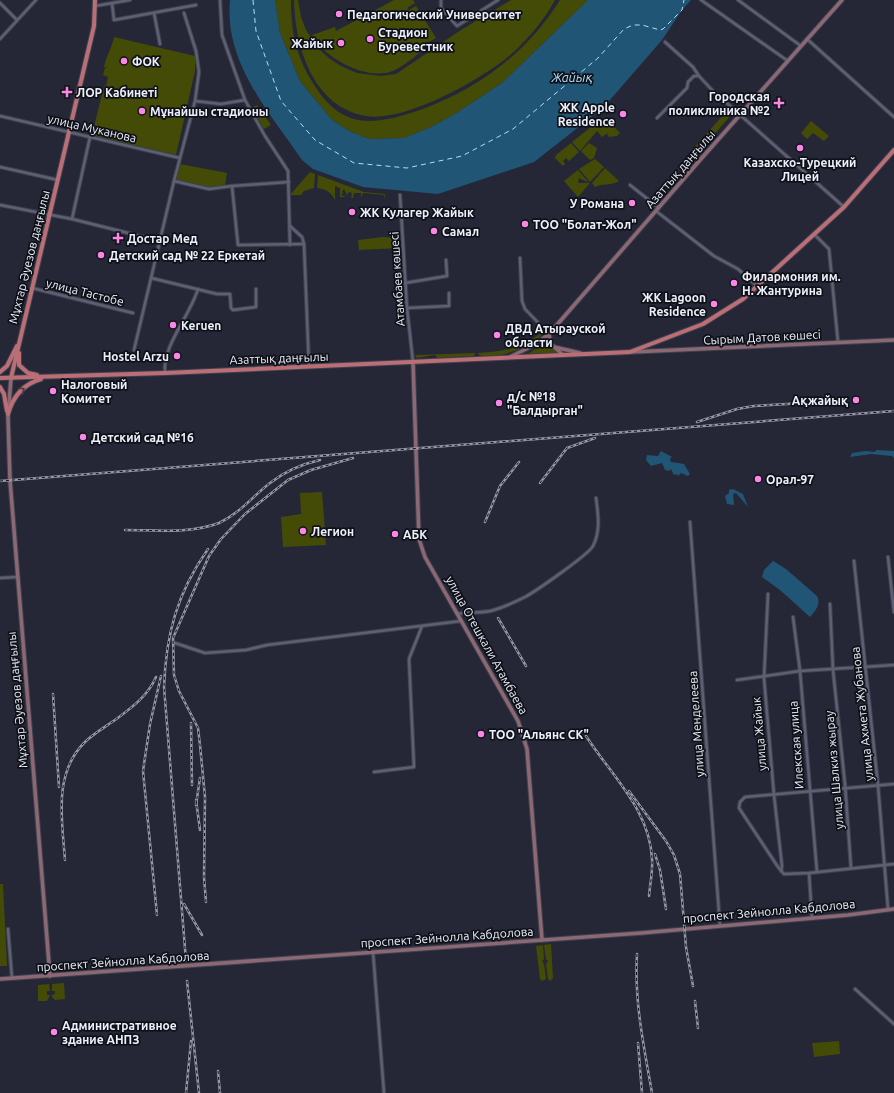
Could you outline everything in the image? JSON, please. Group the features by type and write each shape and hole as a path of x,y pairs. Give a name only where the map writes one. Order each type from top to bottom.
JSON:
{"main road":[{"name":"Мұхтар Әуезов даңғылы","path":"50,976 17,577 9,464 8,414 11,378 94,26 95,0"},
{"name":"Азаттық даңғылы","path":"509,357 536,344 550,334 842,0"},
{"name":"Азаттық даңғылы","path":"49,377 509,357 592,355 630,352 703,324 743,299 844,206 894,150"},
{"path":"550,334 550,340 554,347 564,356"},
{"name":"Сырым Датов көшесі","path":"630,352 894,340"},
{"path":"0,372 7,366 19,342"},
{"path":"19,342 20,365 28,373 49,377"},
{"path":"554,347 592,355"},
{"name":"улица Отешкали Атамбаева","path":"413,362 419,539 425,557 518,720 527,749 542,940"},
{"path":"0,378 49,377"},
{"path":"8,414 13,400 21,390 36,380 49,377"},
{"path":"0,387 4,394 8,414"},
{"name":"проспект Зейнолла Кабдолова","path":"0,980 720,926 894,909"}],"street":[{"path":"0,39 36,0"},
{"path":"95,6 130,0"},
{"path":"220,0 222,35 245,100 265,136 287,169 289,182 290,245"},
{"path":"441,0 441,8 456,26 459,26 498,0"},
{"path":"701,0 755,36 788,61"},
{"path":"738,0 801,46"},
{"path":"0,3 17,20"},
{"path":"112,3 114,20 196,5"},
{"path":"154,13 160,44"},
{"path":"134,350 174,181 195,101 199,72 196,51 184,13"},
{"path":"808,39 894,117"},
{"path":"665,42 693,67 699,76 740,116 844,206"},
{"path":"657,118 687,88 688,82 694,76 699,76"},
{"path":"195,101 221,104 245,100"},
{"name":"улица Муканова","path":"0,116 180,158"},
{"path":"72,219 90,137"},
{"path":"0,166 58,180"},
{"path":"174,181 209,189 289,182"},
{"path":"630,185 714,256 738,269 757,286"},
{"path":"232,186 238,245 304,244"},
{"name":"Атамбаев көшесі","path":"400,195 405,283 413,362"},
{"path":"0,205 50,214 160,241"},
{"path":"290,226 302,237 304,244 309,366"},
{"path":"814,234 829,249 838,343"},
{"path":"520,258 522,301 525,309 550,334"},
{"path":"405,283 447,276 446,260"},
{"path":"151,278 231,295 231,308 233,310 256,307 256,288"},
{"name":"улица Тастобе","path":"32,288 133,313"},
{"path":"165,373 166,356 194,302 198,289"},
{"path":"407,308 450,306 449,293"},
{"path":"458,614 470,611 493,611 526,597 584,556 592,546 596,536 598,525 596,498"},
{"name":"улица Менделеева","path":"690,522 720,926"},
{"path":"888,557 894,612"},
{"name":"улица Ахмета Жубанова","path":"854,561 878,785 888,909"},
{"path":"0,578 17,577"},
{"name":"улица Жайык","path":"768,594 764,676 782,872"},
{"name":"улица Шалкиз жырау","path":"830,604 833,670 851,868"},
{"name":"Илекская улица","path":"793,617 800,671 809,792 817,872"},
{"path":"175,643 205,653 246,650 267,645 462,621"},
{"path":"374,772 414,767 409,659 422,626"},
{"path":"737,680 800,671 894,665"},
{"path":"894,784 745,798 739,805 740,812 782,872 790,874 809,873 894,864"},
{"path":"809,873 812,918"},
{"path":"8,929 12,979"},
{"path":"373,952 384,1093"},
{"path":"855,988 894,1024"}],"green space":[{"path":"275,0 291,0 293,33 302,63 313,83 324,98 335,109 346,116 358,120 371,121 400,116 417,111 460,92 480,81 499,68 532,37 560,0 588,0 502,83 455,114 431,127 404,138 369,139 349,131 332,120 300,81 280,33"},
{"path":"294,0 298,0 301,17 306,30 319,49 330,59 357,73 381,76 396,74 461,30 511,0 555,0 543,19 518,48 505,59 469,83 425,105 383,116 366,116 348,110 333,101 320,88 310,72 298,37"},
{"name":"Стадион Буревестник","path":"394,0 413,0 415,3 407,8 409,10 416,6 436,38 429,42 420,28 430,44 408,62 395,70 384,73 373,73 360,71 348,66 326,52 312,35 335,27 336,31"},
{"name":"Мұнайшы стадионы","path":"114,37 195,56 195,71 176,155 92,135 104,86 106,86 108,77 103,75 105,68 108,68 104,67"},
{"path":"257,105 271,125 264,129 251,108"},
{"path":"726,112 732,114 696,155 691,151"},
{"path":"604,117 620,133 617,136 609,137 607,134 609,132 602,137 597,131 580,151 572,142"},
{"path":"811,121 829,136 824,141 813,133 807,139 801,133"},
{"path":"571,143 579,152 569,161 566,158 563,161 565,164 563,166 555,158 556,155"},
{"path":"589,143 597,148 594,158 590,160 581,151"},
{"path":"595,159 604,167 590,182 579,169"},
{"path":"180,164 227,173 225,185 221,187 209,187 176,180"},
{"path":"605,168 619,181 595,187 592,183"},
{"path":"578,170 590,183 578,197 564,181","holes":["579,178 589,183 578,183"]},
{"path":"310,172 315,174 314,188 304,191 301,195 290,195"},
{"path":"318,175 364,192 385,194 385,199 384,195 363,193 361,198 361,193 354,193 353,198 351,198 352,193 349,192 347,195 344,189 342,192 346,195 343,193 341,195 346,197 340,197 340,188 335,186 335,200 328,191 317,188"},
{"path":"383,237 398,238 400,248 359,250 358,240"},
{"path":"543,331 540,337 534,342 515,351 494,356 479,355 478,353 513,348 528,342"},
{"path":"547,341 557,353 528,354"},
{"path":"476,353 473,356 438,358 435,355 417,358 415,355"},
{"name":"Легион","path":"322,492 326,545 283,547 281,517 301,514 300,493"},
{"path":"0,884 3,884 7,966 0,966"},
{"path":"551,944 553,978 550,981 548,979 546,964 548,961 546,959 544,945"},
{"path":"543,945 544,959 542,961 544,964 546,979 542,981 540,979 536,946"},
{"path":"64,983 65,999 55,1000 52,997 52,995 55,994 55,991 52,991 52,984"},
{"path":"49,984 50,991 47,991 47,995 50,995 47,1001 38,1001 38,985"},
{"path":"839,1041 840,1054 814,1057 812,1043"}],"water":[{"name":"Жайық","path":"230,0 275,0 280,33 300,81 332,120 349,131 369,139 404,138 431,127 455,114 502,83 588,0 691,0 682,10 662,40 603,108 534,162 438,194 363,187 313,169 302,160 263,105 241,65 234,44 230,23"},
{"path":"877,450 894,451 894,458 892,456 871,454 850,457 852,453 866,451 874,452"},
{"path":"661,451 672,457 670,459 671,462 684,464 690,474 688,476 681,473 678,476 677,474 674,475 671,469 669,471 665,470 662,463 651,466 646,460 647,455 658,456"},
{"path":"733,489 743,494 748,507 736,493 733,494 734,505 727,504 725,496 729,493 729,490"},
{"path":"773,561 786,569 817,596 818,604 810,617 780,590 762,577 764,570"}],"ferry route":[{"path":"253,0 256,31 281,101 315,140 354,163 407,168 462,156 513,129 598,58 624,29 633,25 642,25 660,30 663,29 682,10 684,0"}],"railway":[{"path":"697,422 737,409 754,406 803,403"},
{"path":"0,481 894,411"},
{"path":"540,483 567,448 595,438"},
{"path":"206,902 204,877 205,797 198,728 179,691 174,675 173,638 209,556 221,539 245,514 288,480 311,470 353,458"},
{"path":"125,530 184,530 196,529 219,523 233,515 281,475 300,466 320,460"},
{"path":"485,522 500,486 519,462"},
{"path":"186,961 164,687 165,668 167,649 175,615 181,598 197,565 208,549"},
{"path":"498,618 526,666"},
{"path":"157,915 143,771 150,724 161,676"},
{"path":"65,860 62,829 62,798 68,768 75,754 85,742 144,696 153,684 156,677"},
{"path":"53,694 59,787"},
{"path":"191,723 192,785"},
{"path":"586,736 628,794 644,825 650,841 652,859 649,896"},
{"path":"196,805 200,778"},
{"path":"629,791 666,841 674,855 680,874 686,947 693,986"},
{"path":"196,800 200,830"},
{"path":"655,854 660,870 666,909"},
{"path":"184,904 202,935"},
{"path":"637,954 636,972 638,1007 652,1093"},
{"path":"187,981 199,1093"},
{"path":"695,1001 698,1028"},
{"path":"186,1093 191,1041"},
{"path":"638,1043 642,1093"},
{"path":"218,1071 220,1093"}],"place":[{"name":"Педагогический Университет","path":"339,14"},
{"name":"Стадион Буревестник","path":"370,39"},
{"name":"Жайык","path":"341,43"},
{"name":"ФОК","path":"124,61"},
{"name":"ЛОР Кабинетi","path":"67,92"},
{"name":"Городская поликлиника №2","path":"779,103"},
{"name":"Мұнайшы стадионы","path":"142,111"},
{"name":"ЖК Apple Residence","path":"623,114"},
{"name":"Казахско-Турецкий Лицей","path":"800,148"},
{"name":"У Романа","path":"632,203"},
{"name":"ЖК Кулагер Жайык","path":"352,212"},
{"name":"ТОО \"Болат-Жол\"","path":"525,224"},
{"name":"Самал","path":"434,231"},
{"name":"Достар Мед","path":"118,238"},
{"name":"Детский сад № 22 Еркетай","path":"101,255"},
{"name":"Филармония им. Н. Жантурина","path":"734,283"},
{"name":"ЖК Lagoon Residence","path":"714,304"},
{"name":"Keruen","path":"173,325"},
{"name":"ДВД Атырауской области","path":"497,335"},
{"name":"Hostel Arzu","path":"177,356"},
{"name":"Налоговый Комитет","path":"53,391"},
{"name":"Ақжайық","path":"856,400"},
{"name":"д/с №18 \"Балдырган\"","path":"499,403"},
{"name":"Детский сад №16","path":"83,437"},
{"name":"Орал-97","path":"758,479"},
{"name":"Легион","path":"303,531"},
{"name":"АБК","path":"395,534"},
{"name":"ТОО \"Альянс СК\"","path":"481,734"},
{"name":"Административное здание АНПЗ","path":"54,1032"}]}
